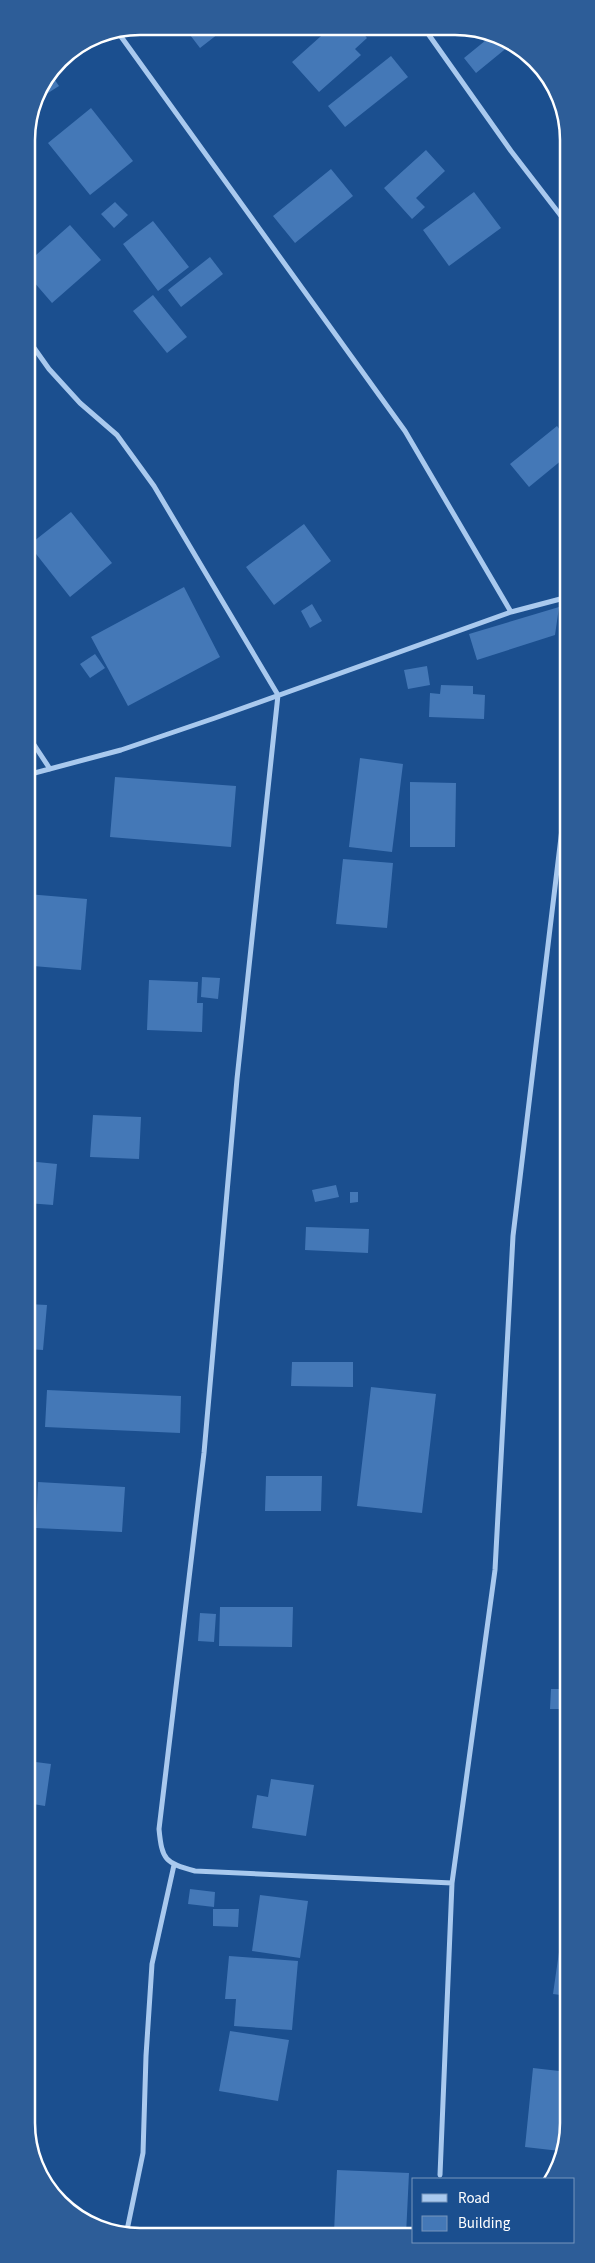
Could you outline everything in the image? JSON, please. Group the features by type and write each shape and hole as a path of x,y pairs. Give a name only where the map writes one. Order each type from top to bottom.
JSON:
{"street":[{"path":"429,35 511,151 560,215"},
{"path":"121,37 405,431 511,612"},
{"path":"35,350 49,369 80,403 117,435 154,486 278,696 237,1079 204,1454 159,1830 161,1851 174,1865 195,1871 452,1883"},
{"path":"35,773 121,750 511,612 560,599"},
{"path":"35,746 50,769"},
{"path":"440,2175 452,1883 495,1570 513,1236 560,845"},
{"path":"127,2227 142,2153 152,1964 174,1865"}],"building":[{"path":"190,35 217,35 200,48"},
{"path":"322,35 364,35 367,38 355,49 361,55 319,92 292,62"},
{"path":"486,40 506,49 476,73 464,58"},
{"path":"391,56 408,77 345,127 328,106"},
{"path":"55,80 59,86 46,94"},
{"path":"91,108 133,161 90,195 48,143"},
{"path":"426,150 445,171 416,198 425,207 412,219 384,188"},
{"path":"331,169 353,196 295,243 273,216"},
{"path":"474,192 501,228 449,266 423,230"},
{"path":"115,202 128,215 114,228 101,214"},
{"path":"153,221 189,267 158,291 123,244"},
{"path":"70,225 101,260 52,303 35,283 35,256"},
{"path":"210,257 223,274 181,307 168,290"},
{"path":"153,295 187,337 167,353 133,311"},
{"path":"557,426 560,430 560,462 529,487 510,464"},
{"path":"71,512 112,563 70,597 35,553 35,540"},
{"path":"304,524 331,561 274,605 246,567"},
{"path":"184,587 220,657 128,706 91,637"},
{"path":"312,604 322,621 310,628 301,611"},
{"path":"559,607 555,635 477,660 469,634"},
{"path":"95,654 105,668 90,678 80,664"},
{"path":"427,666 430,685 408,689 404,670"},
{"path":"441,685 473,686 473,694 485,695 484,719 429,717 430,693 440,694"},
{"path":"360,758 403,764 392,852 349,847"},
{"path":"115,777 236,786 231,847 110,837"},
{"path":"410,782 456,783 455,847 410,847"},
{"path":"343,859 393,863 387,928 336,924"},
{"path":"35,895 87,899 81,970 35,966"},
{"path":"202,977 220,978 218,999 201,997"},
{"path":"149,980 198,982 197,1003 203,1003 202,1032 147,1030"},
{"path":"93,1115 141,1117 139,1159 90,1157"},
{"path":"35,1162 57,1164 53,1205 35,1204"},
{"path":"336,1185 339,1197 315,1202 312,1190"},
{"path":"350,1192 358,1192 358,1202 350,1203"},
{"path":"306,1227 369,1229 368,1253 305,1250"},
{"path":"35,1304 47,1305 43,1350 35,1350"},
{"path":"292,1362 353,1362 353,1387 291,1386"},
{"path":"371,1387 436,1394 422,1513 357,1506"},
{"path":"47,1390 181,1396 180,1433 45,1427"},
{"path":"266,1476 322,1476 321,1511 265,1511"},
{"path":"38,1482 125,1487 122,1532 36,1528"},
{"path":"220,1607 293,1607 292,1647 219,1646"},
{"path":"200,1613 216,1614 214,1642 198,1641"},
{"path":"551,1689 560,1689 560,1709 550,1709"},
{"path":"35,1762 51,1764 45,1806 35,1804"},
{"path":"271,1779 314,1785 306,1836 252,1828 257,1795 268,1797"},
{"path":"190,1889 215,1892 214,1907 188,1904"},
{"path":"260,1895 308,1901 300,1958 252,1951"},
{"path":"213,1909 239,1909 238,1927 213,1926"},
{"path":"559,1952 560,1995 553,1994"},
{"path":"229,1956 298,1961 292,2030 234,2026 236,1999 225,1999"},
{"path":"230,2031 289,2040 278,2101 219,2091"},
{"path":"533,2068 560,2071 560,2130 556,2151 525,2147"},
{"path":"337,2170 409,2173 406,2228 334,2228"}]}
